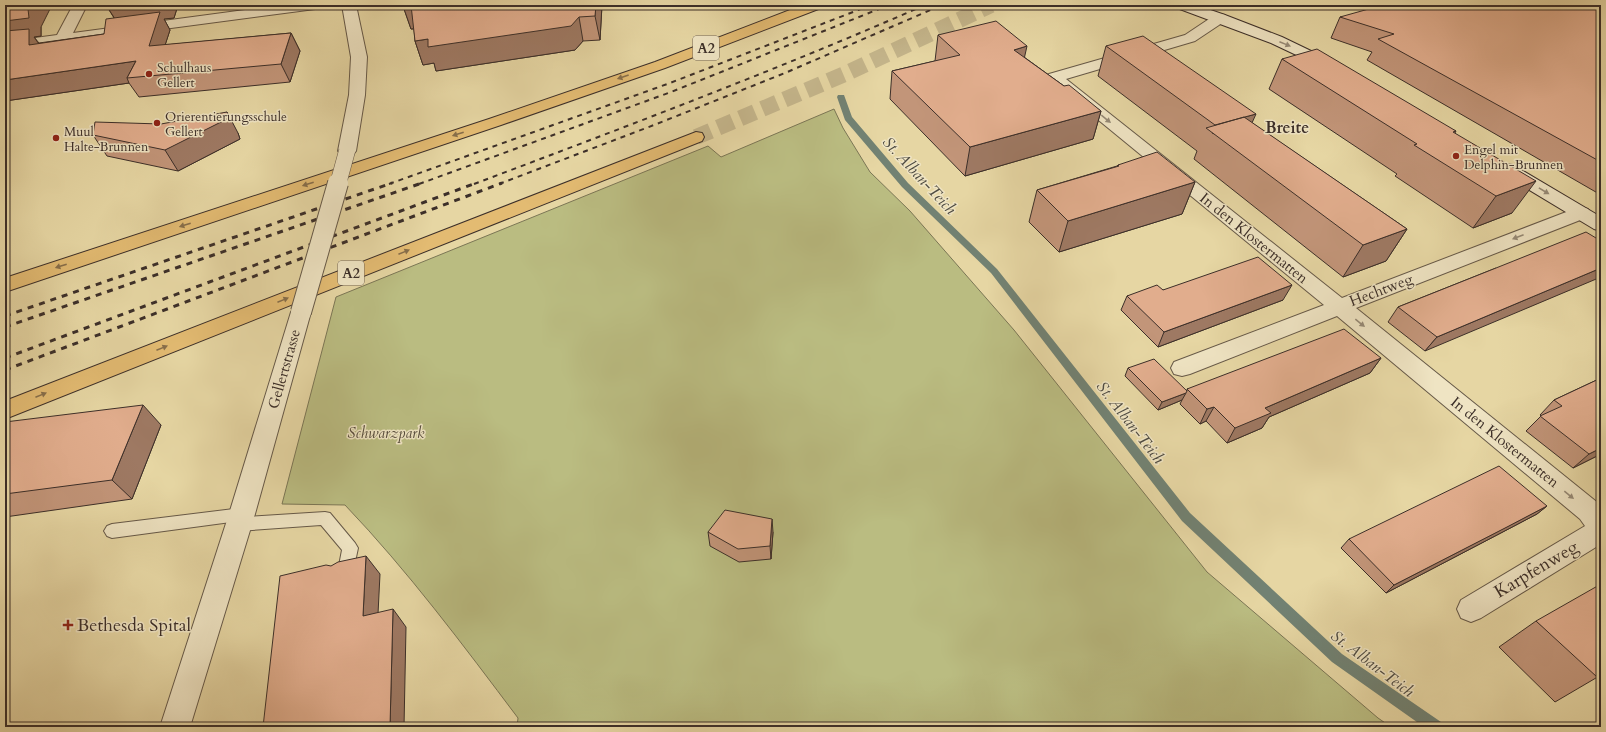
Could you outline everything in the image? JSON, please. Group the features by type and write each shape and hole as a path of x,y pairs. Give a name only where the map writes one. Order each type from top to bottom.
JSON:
{"highway":[{"path":"751,31 804,5"},
{"name":"A2","path":"5,285 495,122 660,65 816,5"},
{"name":"A2","path":"5,410 696,137"}],"street":[{"path":"64,38 80,5"},
{"path":"5,46 315,5"},
{"name":"Gellertstrasse","path":"175,727 240,519 347,151 357,95 359,58 349,5"},
{"path":"1186,6 1298,49 1347,74"},
{"name":"In den Klostermatten","path":"1220,18 1190,38 1054,77 1339,306 1598,519"},
{"path":"1494,161 1601,225"},
{"name":"Hechtweg","path":"1182,368 1581,213"},
{"name":"Karpfenweg","path":"1471,609 1598,519"}],"lane":[{"path":"112,531 240,519 325,518 350,548 345,576"}],"green space":[{"name":"Schwarzpark","path":"834,109 843,128 870,172 910,211 1014,330 1207,572 1378,718 1391,727 517,727 518,718 456,636 391,556 345,505 282,504 336,297 708,146 721,157"}],"building":[{"path":"5,5 31,5 28,9 29,18 5,21"},
{"path":"411,5 596,5 595,16 579,17 571,26 428,47 428,39 415,41"},
{"path":"1383,5 1601,5 1601,162 1378,39 1394,34 1340,17"},
{"path":"160,12 149,46 291,33 281,64 127,78 136,61 5,80 5,31 29,29 29,45 104,34 106,19"},
{"path":"996,21 1027,46 1014,50 1064,86 1069,85 1101,111 970,147 892,71 960,55 938,35"},
{"path":"1143,36 1256,114 1215,125 1106,46"},
{"path":"1317,49 1456,131 1453,132 1536,181 1496,196 1414,145 1417,144 1282,59"},
{"path":"227,112 229,118 165,150 93,135 95,122 161,124"},
{"path":"1244,117 1407,229 1363,245 1206,128"},
{"path":"1157,152 1195,182 1068,221 1037,190 1119,166 1118,165"},
{"path":"1586,232 1601,241 1601,268 1437,337 1398,307 1496,268"},
{"path":"1258,257 1292,285 1164,332 1127,296 1157,285 1163,290"},
{"path":"1344,329 1381,358 1265,408 1271,413 1235,428 1214,407 1207,409 1187,389"},
{"path":"1154,359 1187,391 1186,393 1162,402 1128,368"},
{"path":"1601,378 1601,448 1589,454 1540,416 1562,406 1554,400"},
{"path":"143,405 112,480 5,494 5,422"},
{"path":"1499,466 1547,506 1394,585 1349,539"},
{"path":"725,510 772,519 770,546 738,549 708,532"},
{"path":"366,556 363,616 393,609 390,727 263,727 280,576 326,565 331,566 338,562"},
{"path":"1601,584 1601,675 1597,677 1536,621"}],"waterway":[{"name":"St. Alban-Teich","path":"841,97 848,118 905,185 994,271 1186,517 1337,658 1436,727"}],"tunnel":[{"path":"696,137 845,74 991,5"}],"railway":[{"path":"389,184 670,83 871,5"},
{"path":"419,184 671,92 889,5"},
{"path":"474,184 757,75 925,5"},
{"path":"499,184 785,73 942,5"},
{"path":"5,316 392,183"},
{"path":"5,327 422,183"},
{"path":"5,358 476,183"},
{"path":"5,370 502,183"}],"place":[{"name":"Schulhaus Gellert","path":"149,74"},
{"name":"Orierentierungsschule Gellert","path":"157,123"},
{"name":"Muul Halte-Brunnen","path":"56,138"},
{"name":"Engel mit Delphin-Brunnen","path":"1456,156"},
{"name":"Bethesda Spital","path":"68,625"}],"district":[{"name":"Breite","path":"1287,127"}]}
